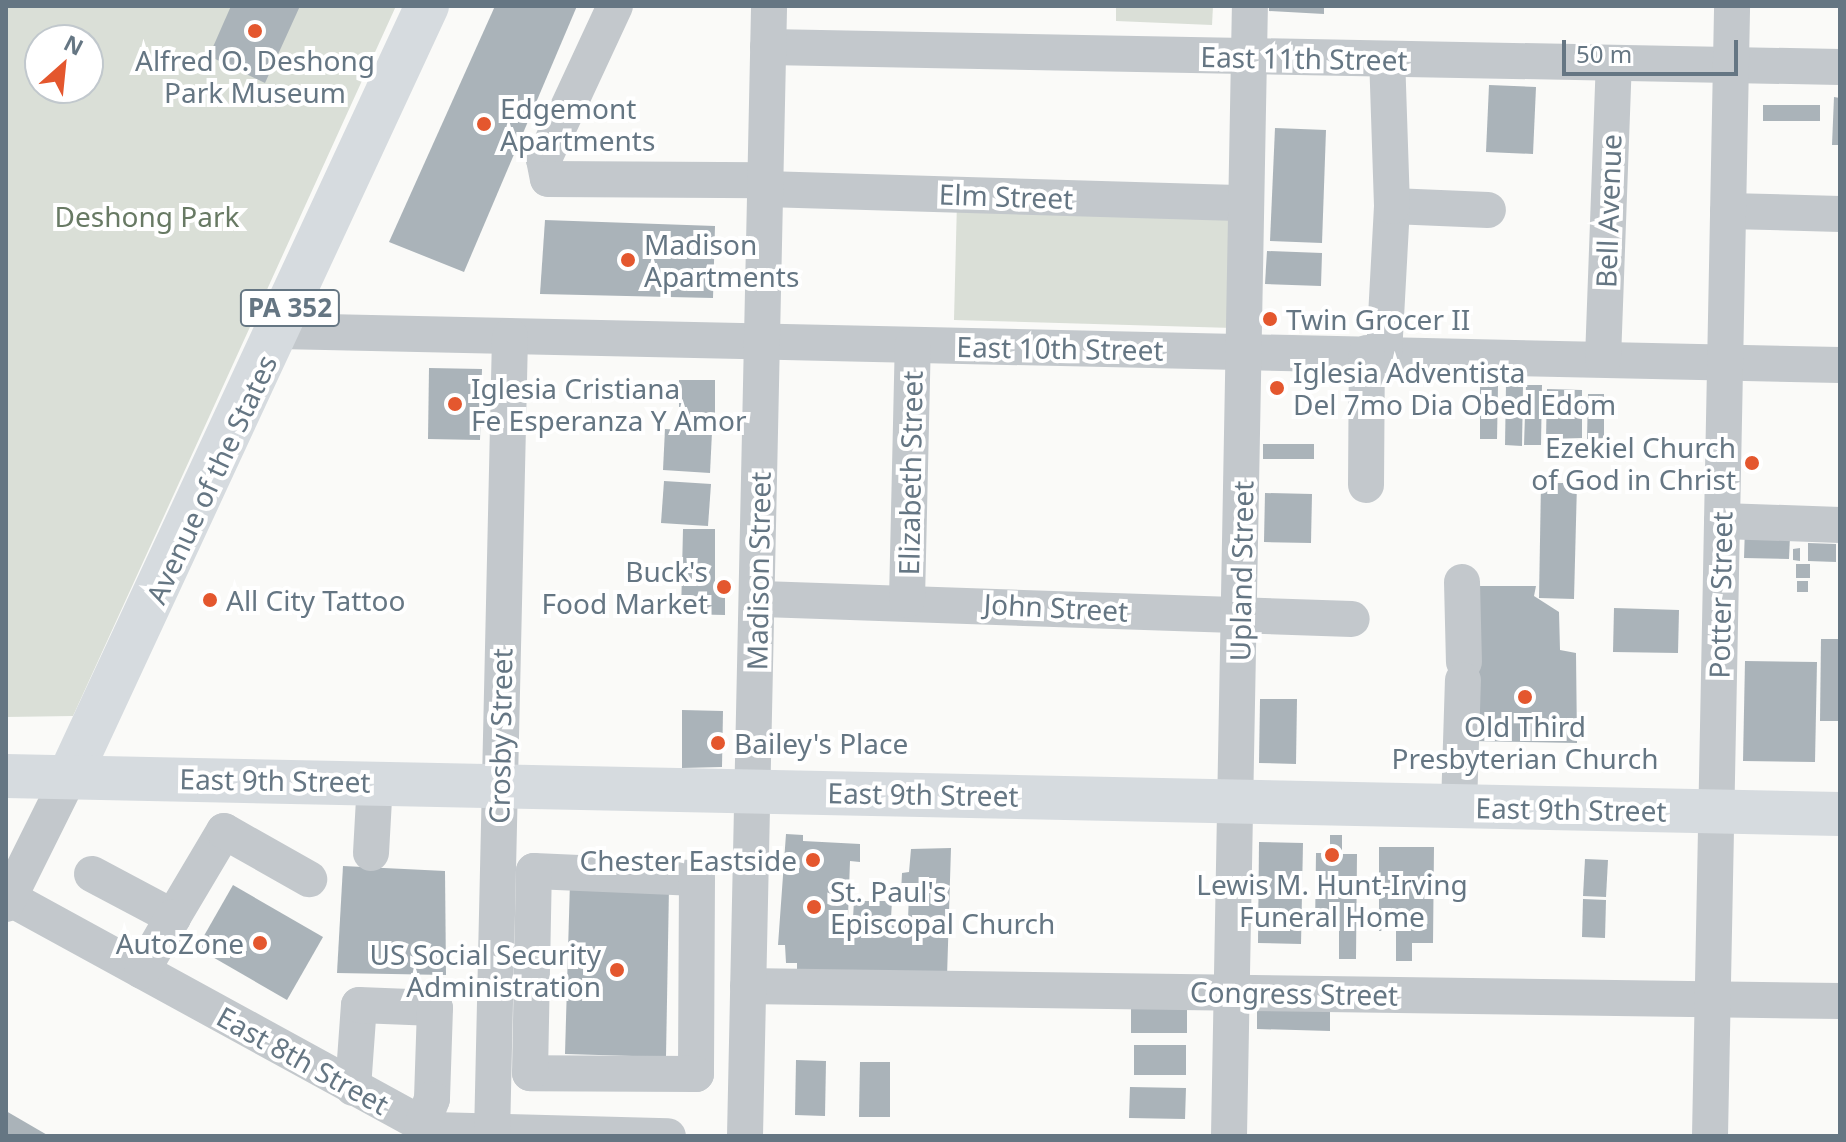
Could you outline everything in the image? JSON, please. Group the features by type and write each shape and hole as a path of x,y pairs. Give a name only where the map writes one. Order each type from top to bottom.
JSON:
{"main road":[{"name":"Avenue of the States","path":"70,775 279,331 427,6"},
{"name":"East 9th Street","path":"6,776 1840,814"}],"street":[{"name":"Elm Street","path":"615,6 544,159 548,179 1246,203"},
{"name":"Madison Street","path":"745,1136 759,599 769,6"},
{"name":"Upland Street","path":"1229,1136 1235,992 1250,6"},
{"name":"Potter Street","path":"1710,1136 1732,6"},
{"name":"East 11th Street","path":"768,47 1840,67"},
{"path":"1366,485 1375,353 1392,206 1387,59"},
{"name":"Bell Avenue","path":"1603,359 1614,63"},
{"path":"1392,206 1488,210"},
{"path":"1728,211 1840,214"},
{"name":"East 10th Street","path":"279,331 1840,365"},
{"name":"Crosby Street","path":"492,1134 510,336"},
{"name":"Elizabeth Street","path":"907,600 913,345"},
{"path":"1722,521 1840,525"},
{"path":"1459,806 1462,582"},
{"name":"John Street","path":"759,599 907,600 1352,619"},
{"name":"Avenue of the States","path":"7,901 70,775"},
{"path":"142,971 224,831 229,779"},
{"path":"371,853 375,782"},
{"path":"224,831 309,879"},
{"path":"534,871 697,878 696,981 696,1074 530,1073 534,871"},
{"path":"92,874 173,917"},
{"name":"East 8th Street","path":"7,901 142,971 422,1125 492,1134 668,1136"},
{"path":"495,965 532,965"},
{"name":"Congress Street","path":"696,981 1840,1001"},
{"path":"353,1088 359,1005 435,1008 432,1099 422,1125"}],"green space":[{"name":"Deshong Park","path":"6,6 396,6 73,716 6,717"},
{"path":"1116,6 1213,6 1212,25 1116,21"},
{"path":"957,201 1236,209 1233,328 954,320"}],"building":[{"name":"Alfred O. Deshong Park Museum","path":"231,6 300,6 265,83 209,56"},
{"name":"Edgemont Apartments","path":"495,6 577,6 464,272 389,242"},
{"path":"1269,6 1324,6 1324,14 1269,11"},
{"path":"1489,85 1536,87 1533,154 1486,152"},
{"path":"1834,97 1840,98 1840,145 1832,145"},
{"path":"1763,105 1820,105 1820,121 1763,121"},
{"path":"1275,128 1326,130 1322,243 1270,241"},
{"name":"Madison Apartments","path":"545,220 715,226 713,298 540,294"},
{"path":"1267,251 1322,253 1321,286 1265,284"},
{"name":"Iglesia Cristiana Fe Esperanza Y Amor","path":"429,368 482,369 480,440 428,439"},
{"path":"679,380 715,380 715,418 679,417"},
{"path":"1480,385 1498,386 1497,439 1480,439"},
{"path":"1506,385 1523,385 1522,446 1505,445"},
{"path":"1526,385 1542,385 1541,445 1524,445"},
{"path":"1547,389 1582,390 1582,438 1546,439"},
{"path":"1588,394 1604,394 1604,438 1587,439"},
{"path":"665,429 712,432 710,473 663,470"},
{"path":"1263,444 1314,444 1314,459 1263,459"},
{"path":"664,481 711,484 708,526 661,523"},
{"path":"1541,483 1577,483 1574,599 1539,598"},
{"path":"1265,493 1312,494 1311,543 1264,542"},
{"path":"1745,526 1790,536 1789,559 1744,558"},
{"path":"683,529 715,529 715,591 725,591 725,615 681,614"},
{"path":"1808,543 1836,544 1836,562 1808,561"},
{"path":"1800,548 1800,561 1793,560 1793,549"},
{"path":"1796,564 1810,564 1810,578 1796,578"},
{"path":"1797,581 1808,581 1808,592 1797,592"},
{"path":"1472,586 1536,586 1534,596 1559,612 1560,650 1576,653 1577,743 1469,741"},
{"path":"1614,608 1679,610 1678,653 1613,652"},
{"path":"1821,639 1840,639 1840,721 1820,721"},
{"path":"1745,661 1817,662 1815,762 1743,761"},
{"path":"1260,699 1297,699 1296,764 1259,763"},
{"path":"682,710 723,711 722,767 682,768"},
{"name":"St. Paul's Episcopal Church","path":"786,834 803,835 803,841 860,844 860,862 850,861 848,917 853,918 854,901 892,901 891,918 908,919 909,894 901,893 902,873 909,872 911,849 951,848 947,977 797,973 797,963 786,963 785,945 778,945"},
{"path":"1330,835 1342,835 1342,854 1357,854 1356,959 1339,959 1339,929 1315,928 1316,853 1330,853"},
{"path":"1259,842 1303,843 1301,944 1258,943"},
{"path":"1379,847 1434,847 1433,943 1412,943 1412,961 1396,961 1396,931 1379,931"},
{"path":"1585,859 1608,860 1606,897 1583,896"},
{"path":"343,866 445,871 446,975 337,973"},
{"name":"US Social Security Administration","path":"570,882 669,887 666,1057 565,1054"},
{"name":"AutoZone","path":"233,885 323,937 287,1000 197,948"},
{"path":"1583,899 1606,900 1605,938 1582,937"},
{"path":"1257,997 1330,998 1330,1031 1257,1029"},
{"path":"1131,1002 1187,1002 1187,1033 1131,1033"},
{"path":"1134,1045 1186,1045 1186,1075 1134,1075"},
{"path":"796,1060 826,1061 825,1116 795,1115"},
{"path":"860,1062 890,1062 890,1117 859,1117"},
{"path":"1130,1087 1186,1088 1185,1119 1129,1118"},
{"path":"6,1111 49,1136 6,1136"}],"place":[{"name":"Alfred O. Deshong Park Museum","path":"255,31"},
{"name":"Edgemont Apartments","path":"484,124"},
{"name":"Madison Apartments","path":"628,260"},
{"name":"Twin Grocer II","path":"1270,319"},
{"name":"Iglesia Adventista Del 7mo Dia Obed Edom","path":"1277,388"},
{"name":"Iglesia Cristiana Fe Esperanza Y Amor","path":"455,404"},
{"name":"Ezekiel Church of God in Christ","path":"1752,463"},
{"name":"Buck's Food Market","path":"724,587"},
{"name":"All City Tattoo","path":"210,600"},
{"name":"Old Third Presbyterian Church","path":"1525,697"},
{"name":"Bailey's Place","path":"718,743"},
{"name":"Lewis M. Hunt-Irving Funeral Home","path":"1332,855"},
{"name":"Chester Eastside","path":"813,860"},
{"name":"St. Paul's Episcopal Church","path":"814,907"},
{"name":"AutoZone","path":"260,943"},
{"name":"US Social Security Administration","path":"617,970"}]}
